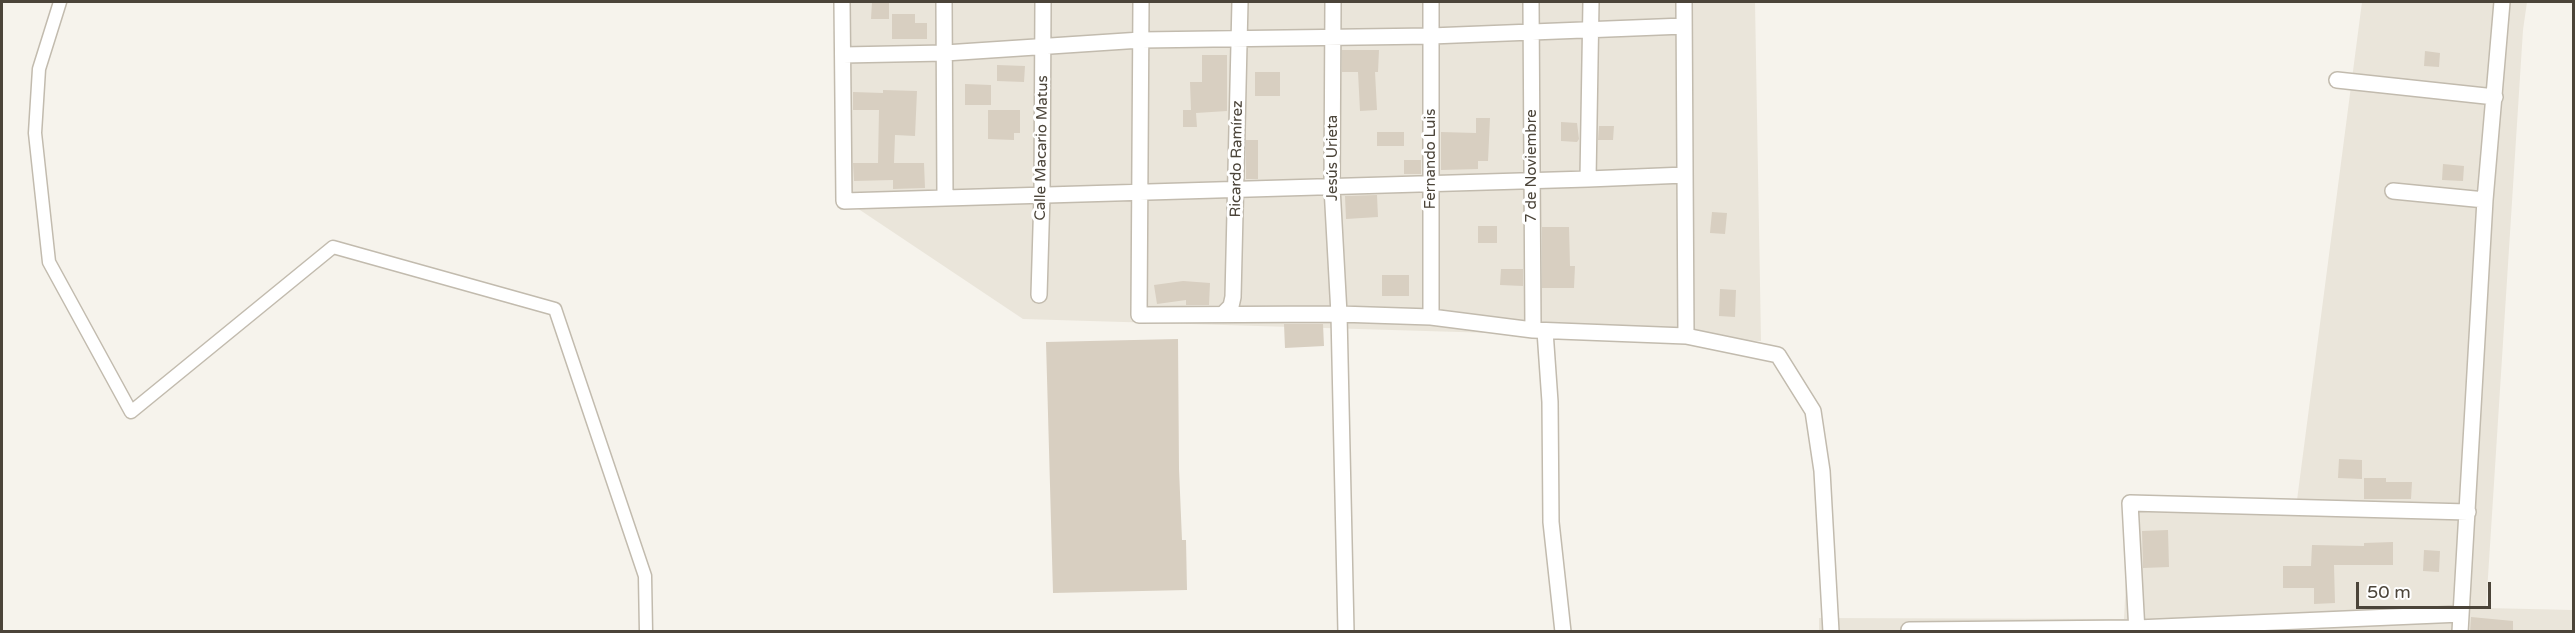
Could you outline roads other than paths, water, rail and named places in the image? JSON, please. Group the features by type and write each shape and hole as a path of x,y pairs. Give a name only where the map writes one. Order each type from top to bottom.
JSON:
{"street":[{"path":"60,2 39,69 35,133 49,262 130,412 333,247 555,309 645,576 646,632"},
{"path":"842,2 844,201 1685,175"},
{"path":"944,2 945,198"},
{"name":"Calle Macario Matus","path":"1039,295 1043,2"},
{"path":"1141,2 1139,315 1339,314 1431,317 1539,330 1686,336 1778,355 1813,411 1822,471 1831,632"},
{"name":"Ricardo Ramírez","path":"1223,314 1231,306 1233,297 1240,2"},
{"name":"Jesús Urieta","path":"1333,2 1332,187 1339,314 1346,632"},
{"name":"Fernando Luis","path":"1431,2 1431,317"},
{"name":"7 de Noviembre","path":"1531,2 1532,181 1539,330 1550,402 1551,522 1563,632"},
{"path":"1588,179 1591,2"},
{"path":"1684,2 1686,336"},
{"path":"2460,632 2485,200 2502,2"},
{"path":"843,55 945,53 1141,40 1431,36 1684,26"},
{"path":"2337,80 2495,98"},
{"path":"2393,191 2485,200"},
{"path":"2137,630 2130,503 2468,512"},
{"path":"1909,630 2137,630 2461,614"}]}
